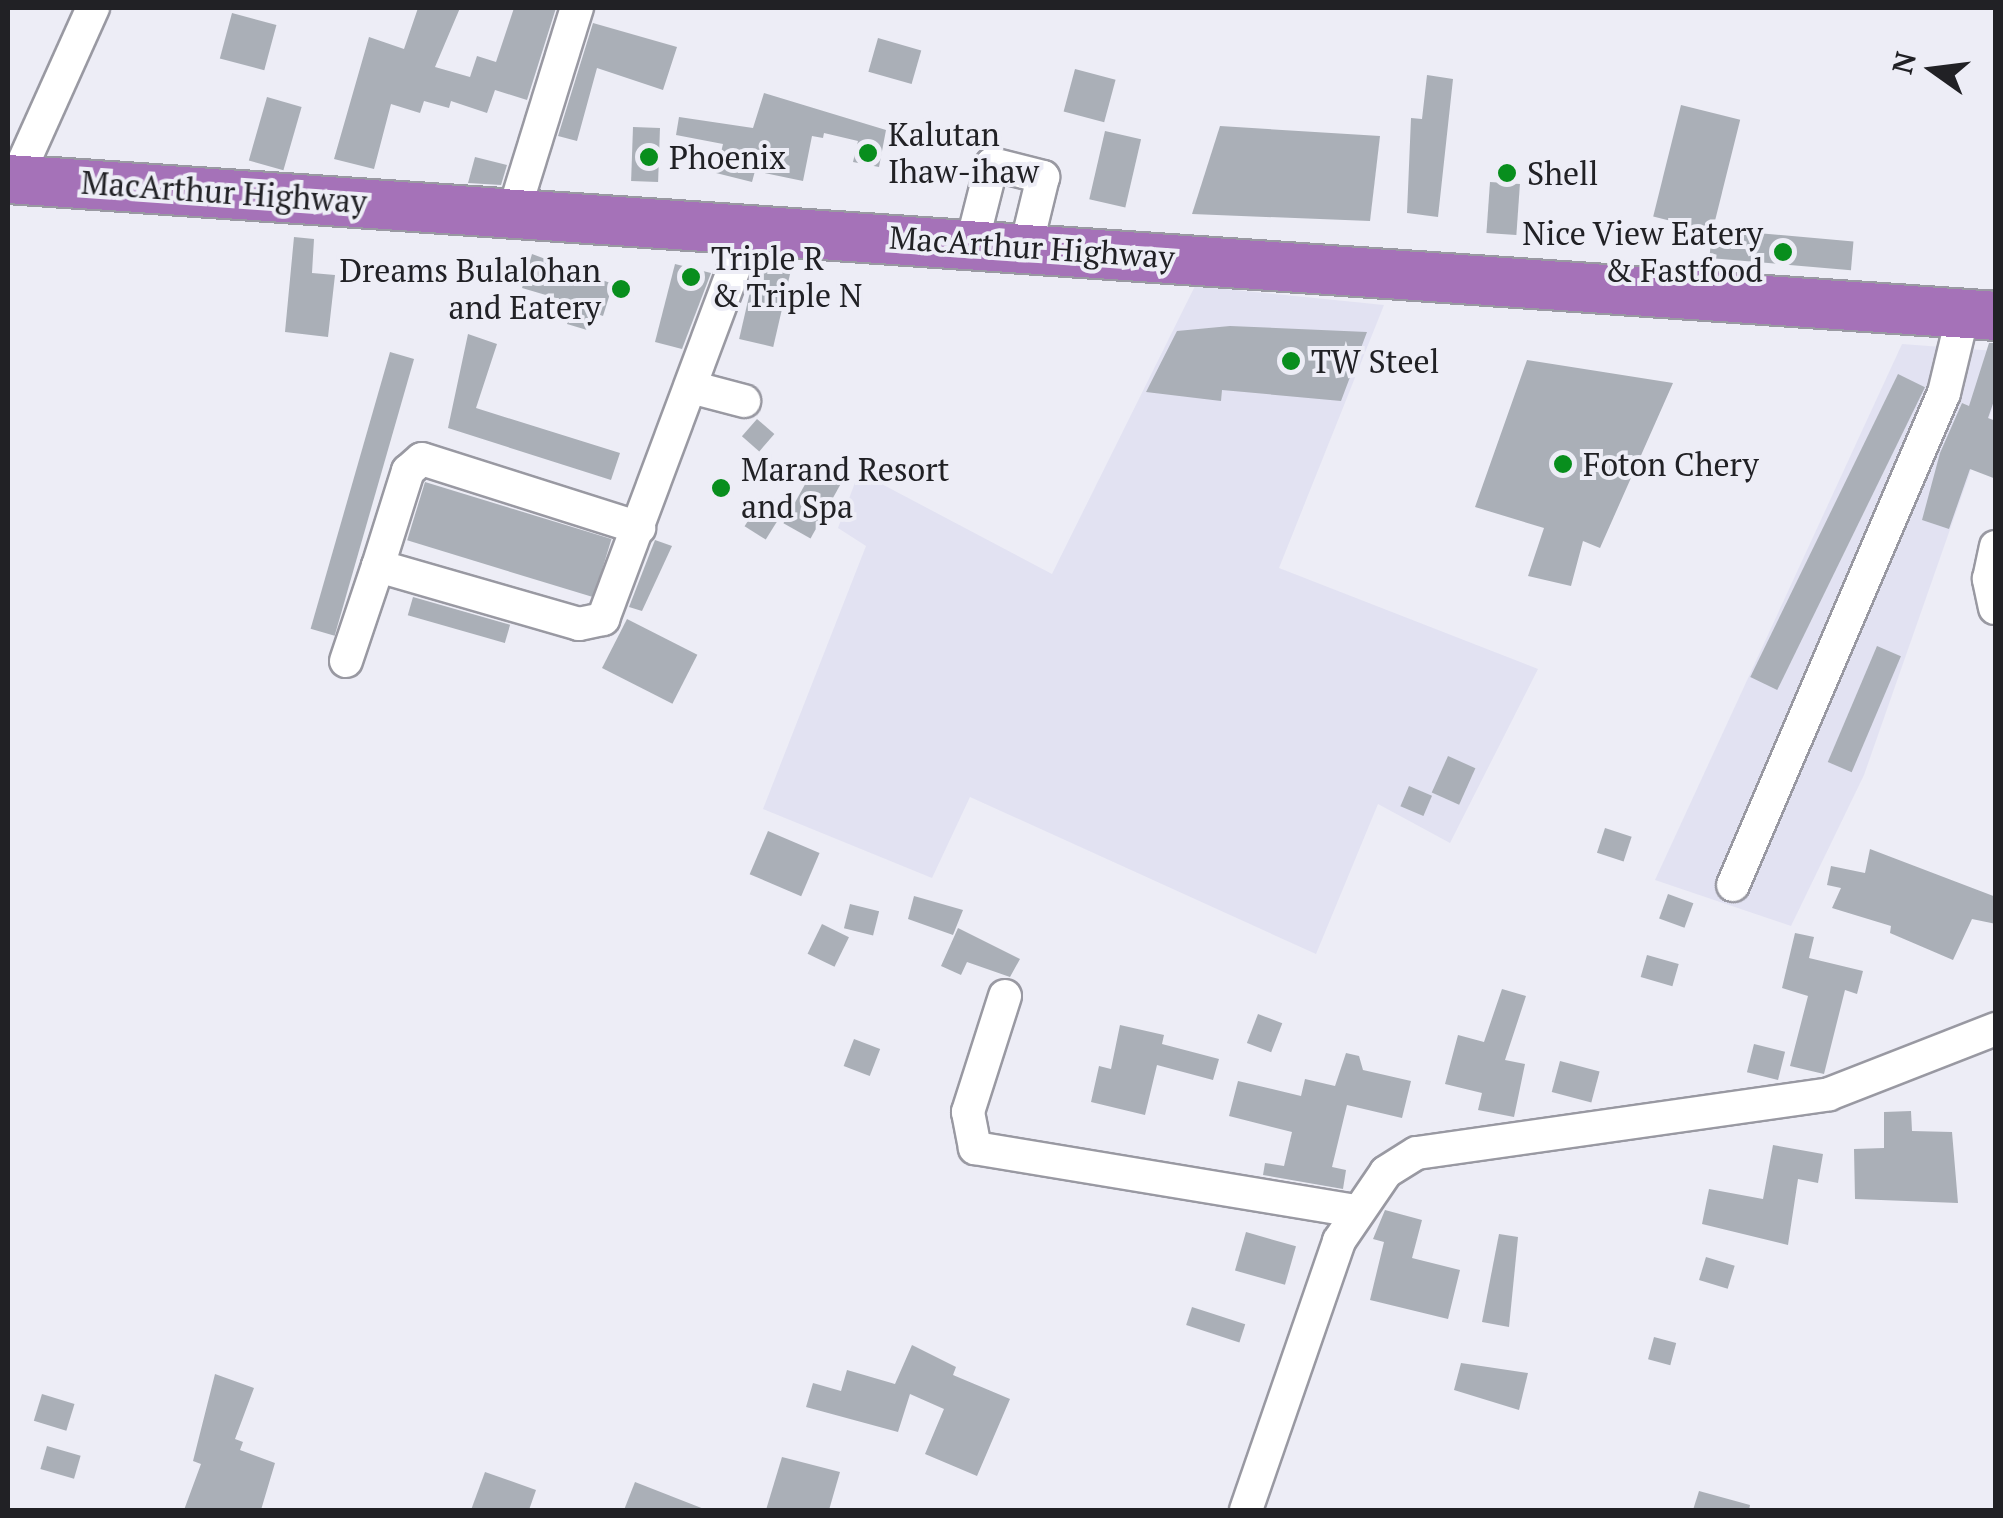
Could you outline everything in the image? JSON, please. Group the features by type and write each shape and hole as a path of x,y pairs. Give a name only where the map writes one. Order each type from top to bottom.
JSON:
{"highway":[{"name":"MacArthur Highway","path":"12,179 1979,315"}],"street":[{"path":"12,179 93,8"},
{"path":"514,211 578,8"},
{"path":"972,243 992,164 1043,177 1026,247"},
{"path":"378,566 590,625 609,610 749,228"},
{"path":"1733,885 1979,315"},
{"path":"691,387 744,401"},
{"path":"346,661 408,471 422,459 639,528"},
{"path":"1996,547 1988,578 1996,608"},
{"path":"1006,996 968,1112 968,1140 975,1148 1355,1212"},
{"path":"1246,1510 1306,1330 1355,1212 1386,1172 1417,1153 1830,1094 1996,1029"}],"shaded area":[{"path":"1195,286 1384,305 1279,568 1538,669 1450,843 1378,804 1316,954 970,797 932,878 763,809 866,546 838,528 859,472 1052,574"},
{"path":"1902,344 1995,351 1995,401 1864,775 1791,926 1655,880"}],"building":[{"path":"418,8 460,8 435,67 470,77 477,56 496,62 514,8 556,8 527,100 495,90 487,113 451,101 449,108 424,101 420,113 391,104 374,169 334,159 369,37 404,49"},
{"path":"232,13 276,25 264,70 220,58"},
{"path":"593,23 677,47 663,90 597,68 577,141 558,136"},
{"path":"878,38 921,50 912,84 868,72"},
{"path":"1075,69 1116,80 1104,122 1064,112"},
{"path":"1427,75 1453,79 1438,217 1407,213 1411,118 1422,119"},
{"path":"764,93 886,130 879,167 853,162 858,141 824,133 823,138 812,136 803,181 755,171 752,182 716,173 723,144 676,135 679,117 753,128"},
{"path":"267,97 302,107 283,170 249,160"},
{"path":"1681,105 1740,120 1712,231 1653,217"},
{"path":"1220,126 1380,136 1370,221 1192,214"},
{"path":"633,127 660,128 658,182 631,181"},
{"path":"1105,131 1141,139 1125,208 1089,199"},
{"path":"475,157 507,165 501,185 468,183"},
{"path":"1490,182 1520,184 1516,235 1486,233"},
{"path":"1712,229 1853,241 1851,270 1709,258"},
{"path":"294,237 314,239 312,273 335,275 328,337 285,332"},
{"path":"532,254 613,284 603,316 592,312 587,330 567,324 573,303 522,288"},
{"path":"675,264 711,273 682,349 655,342"},
{"path":"756,266 790,274 773,347 739,339"},
{"name":"TW Steel","path":"1230,326 1367,332 1341,401 1222,390 1221,401 1146,392 1177,331"},
{"path":"468,334 497,344 476,408 620,453 611,480 448,428"},
{"path":"1989,343 1996,343 1996,395 1988,418 1996,421 1996,479 1970,469 1949,529 1922,520 1940,453 1962,403 1969,406"},
{"path":"390,352 414,359 335,636 311,629"},
{"name":"Foton Chery","path":"1527,360 1673,383 1600,548 1583,541 1571,586 1528,576 1544,528 1475,507"},
{"path":"1898,374 1925,387 1777,690 1750,677"},
{"path":"757,419 774,434 759,451 742,436"},
{"path":"813,470 840,485 811,538 783,523"},
{"path":"425,482 611,539 594,597 407,540"},
{"path":"761,500 782,513 766,540 745,526"},
{"path":"655,540 672,546 642,611 629,607"},
{"path":"413,597 510,625 505,643 408,615"},
{"path":"627,619 697,655 672,704 602,668"},
{"path":"1877,646 1901,656 1852,772 1828,762"},
{"path":"1448,756 1475,768 1459,805 1432,793"},
{"path":"1409,786 1432,796 1423,816 1400,806"},
{"path":"1605,828 1632,837 1624,861 1597,853"},
{"path":"768,831 820,853 801,896 750,874"},
{"path":"1870,849 1996,897 1996,924 1972,919 1953,960 1890,933 1891,926 1832,908 1841,888 1827,885 1831,866 1865,873"},
{"path":"1668,894 1693,903 1684,928 1659,918"},
{"path":"914,896 963,910 953,935 908,919"},
{"path":"850,904 879,911 873,936 844,928"},
{"path":"822,924 849,937 834,967 808,954"},
{"path":"958,928 1020,959 1010,977 967,962 961,975 941,966"},
{"path":"1795,933 1814,937 1809,958 1863,971 1857,994 1845,990 1824,1074 1790,1066 1808,996 1782,988"},
{"path":"1647,955 1679,964 1672,986 1641,977"},
{"path":"1502,989 1526,996 1505,1060 1525,1064 1514,1117 1478,1110 1482,1093 1445,1084 1458,1035 1484,1042"},
{"path":"1258,1014 1282,1023 1271,1052 1247,1043"},
{"path":"1120,1025 1164,1035 1162,1044 1219,1059 1213,1080 1157,1065 1145,1115 1091,1102 1099,1066 1111,1069"},
{"path":"854,1039 880,1049 870,1076 844,1066"},
{"path":"1754,1044 1785,1052 1778,1080 1747,1072"},
{"path":"1346,1053 1359,1056 1363,1070 1411,1081 1402,1118 1347,1105 1332,1167 1346,1170 1343,1189 1263,1175 1265,1163 1284,1166 1292,1132 1229,1116 1238,1081 1301,1096 1305,1079 1335,1086"},
{"path":"1560,1061 1600,1072 1591,1103 1552,1092"},
{"path":"1911,1111 1912,1131 1952,1132 1958,1203 1855,1199 1854,1149 1884,1148 1884,1112"},
{"path":"1773,1145 1823,1154 1818,1183 1798,1179 1788,1245 1702,1224 1709,1189 1763,1199"},
{"path":"1385,1210 1422,1220 1412,1258 1460,1270 1448,1319 1370,1300 1384,1242 1373,1239"},
{"path":"1246,1232 1296,1246 1285,1285 1235,1270"},
{"path":"1499,1234 1518,1237 1509,1327 1482,1322"},
{"path":"1706,1257 1735,1266 1728,1289 1699,1280"},
{"path":"1192,1307 1245,1324 1239,1342 1186,1325"},
{"path":"1654,1337 1676,1343 1670,1365 1648,1359"},
{"path":"912,1345 956,1367 953,1375 1010,1399 977,1476 925,1454 944,1409 910,1394 898,1432 806,1407 813,1383 841,1391 847,1370 895,1384"},
{"path":"1461,1363 1528,1373 1519,1410 1454,1390"},
{"path":"215,1374 254,1388 235,1439 243,1442 240,1450 275,1463 261,1510 184,1510 201,1464 193,1461"},
{"path":"42,1394 75,1404 66,1431 34,1421"},
{"path":"47,1446 81,1456 74,1479 40,1469"},
{"path":"782,1457 840,1472 829,1510 766,1510"},
{"path":"485,1472 536,1490 529,1510 471,1510"},
{"path":"635,1482 704,1509 624,1510"},
{"path":"1699,1491 1750,1505 1749,1510 1693,1510"}],"place":[{"name":"Kalutan Ihaw-ihaw","path":"868,153"},
{"name":"Phoenix","path":"649,157"},
{"name":"Shell","path":"1507,173"},
{"name":"Nice View Eatery & Fastfood","path":"1783,252"},
{"name":"Triple R & Triple N","path":"691,277"},
{"name":"Dreams Bulalohan and Eatery","path":"621,289"},
{"name":"TW Steel","path":"1291,361"},
{"name":"Foton Chery","path":"1563,464"},
{"name":"Marand Resort and Spa","path":"721,488"}]}
